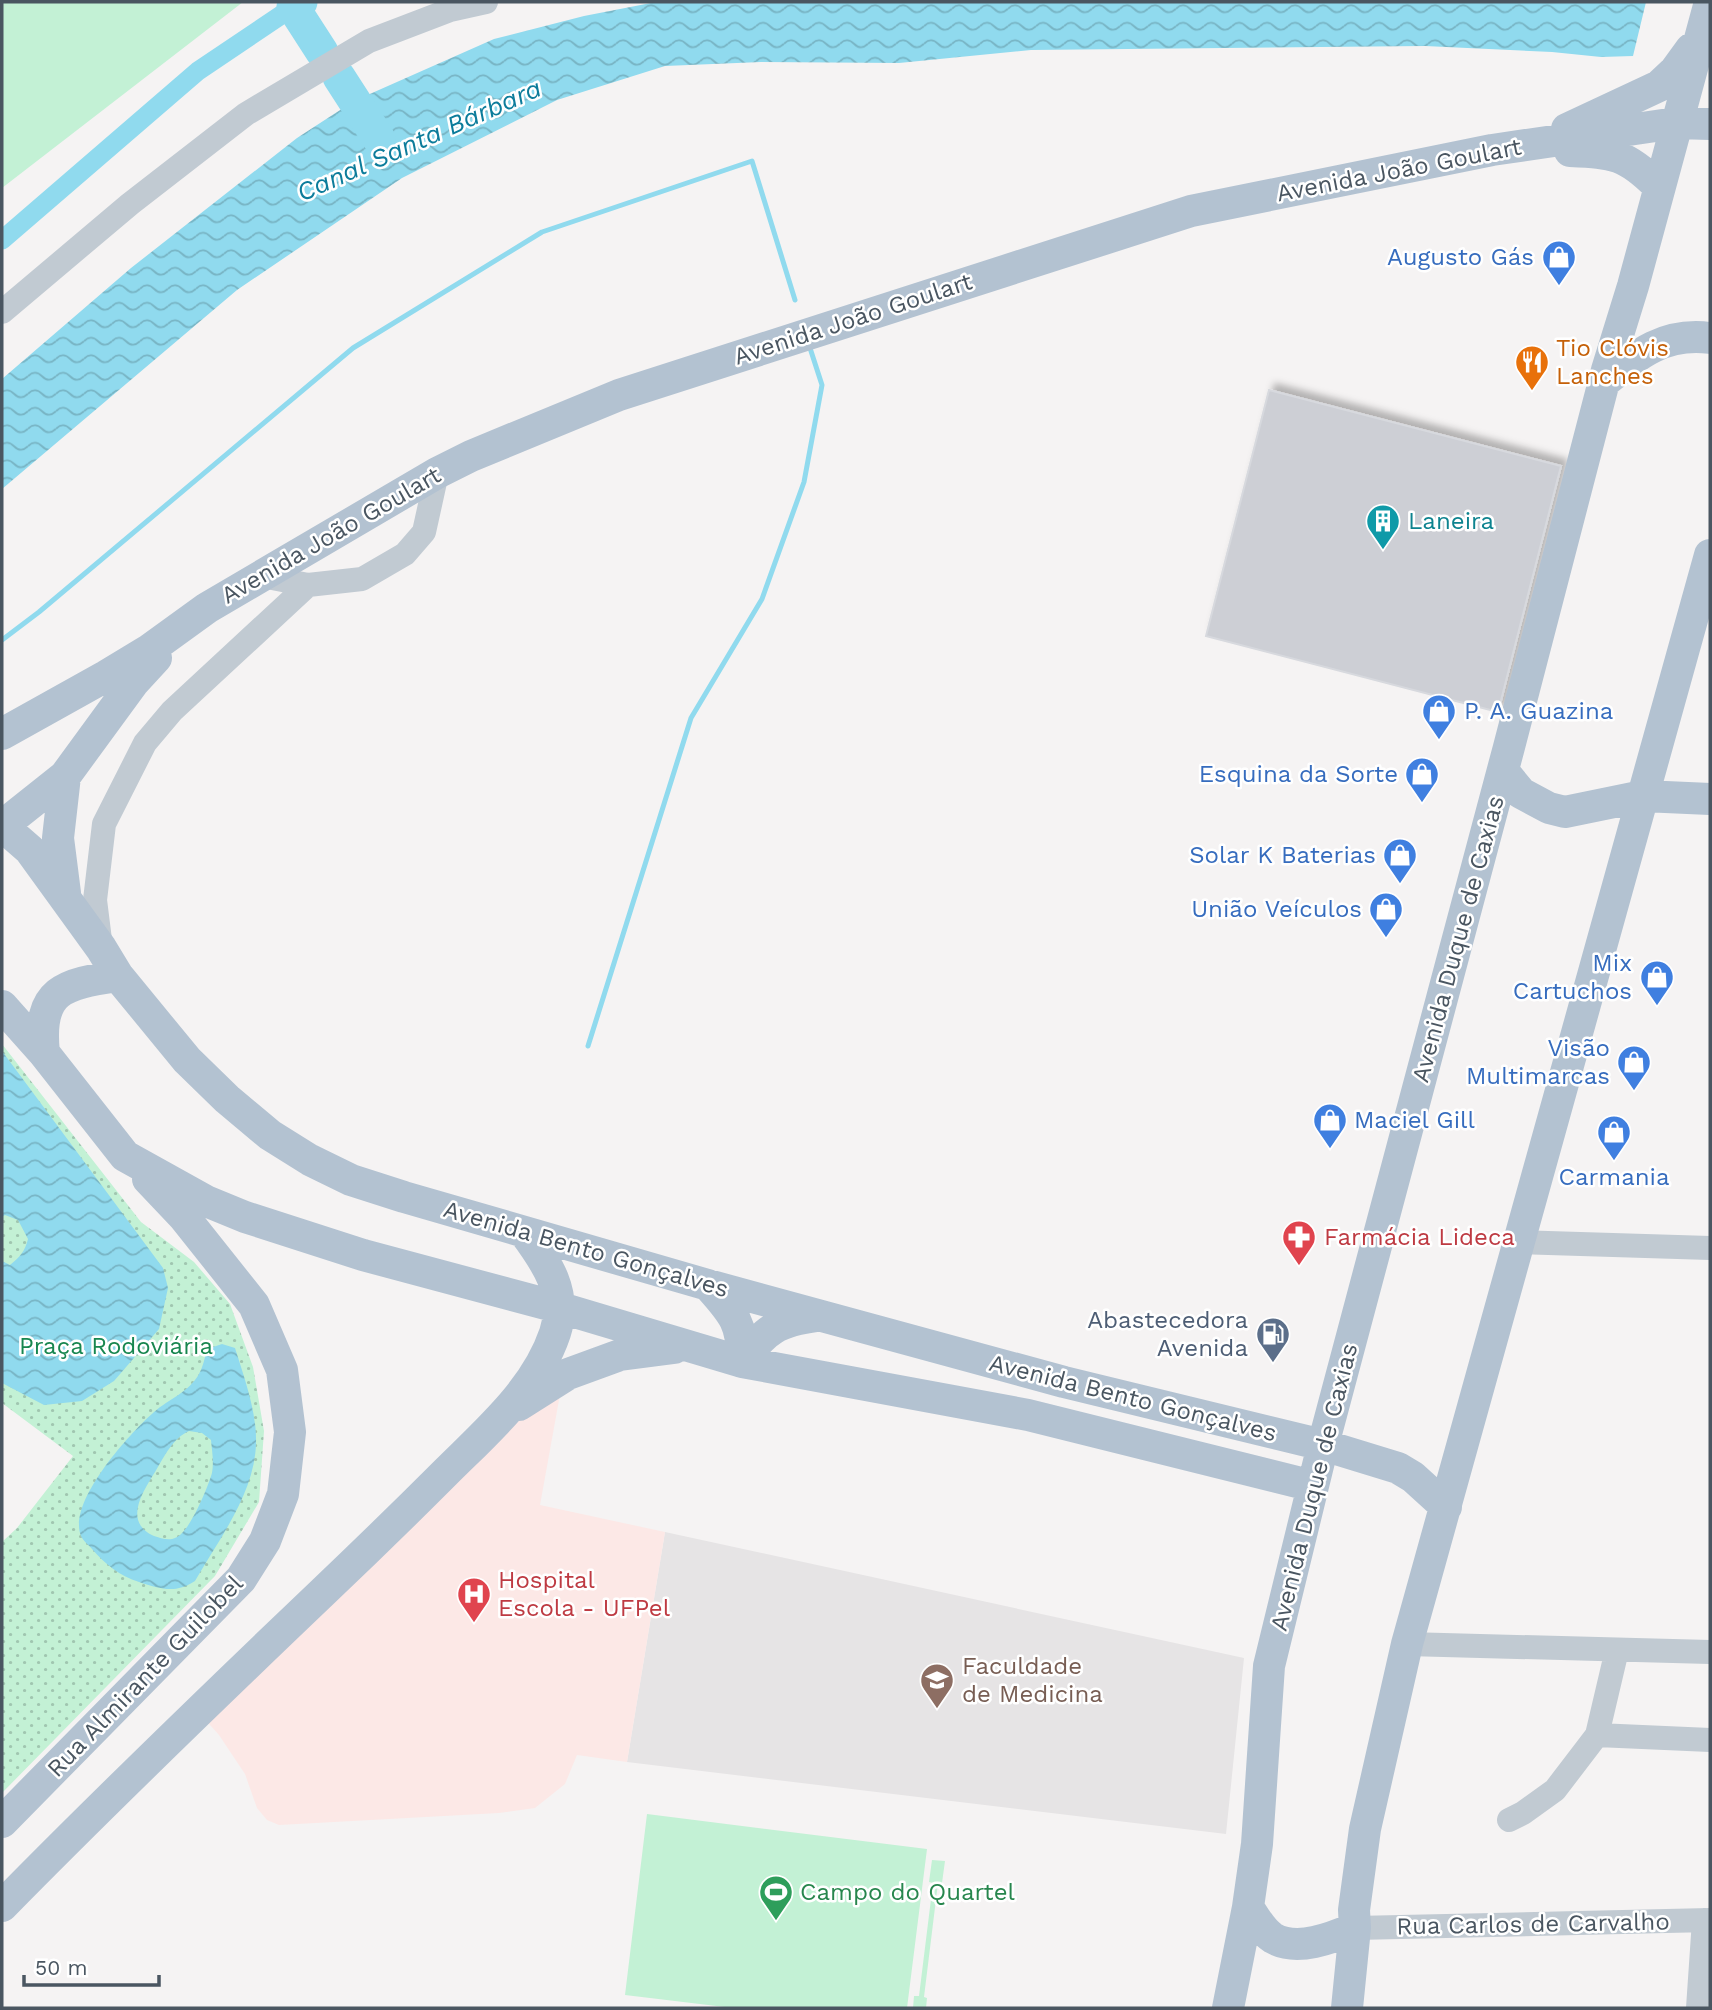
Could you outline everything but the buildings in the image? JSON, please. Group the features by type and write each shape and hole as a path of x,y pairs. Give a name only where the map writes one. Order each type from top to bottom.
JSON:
{"main road":[{"name":"Avenida Duque de Caxias","path":"1227,2008 1248,1908 1257,1844 1269,1666 1323,1445 1503,771 1603,383 1633,286 1658,186 1689,109 1701,33 1710,2"},
{"path":"1540,142 1659,86 1675,71 1701,33"},
{"path":"1540,142 1689,109 1710,124"},
{"name":"Avenida João Goulart","path":"2,734 149,650 206,608 437,473 471,456 619,396 1191,211 1540,142"},
{"path":"1492,150 1563,150 1621,156 1634,163 1658,186"},
{"path":"1603,383 1640,352 1667,341 1693,337 1710,338"},
{"path":"1347,2008 1355,1928 1354,1910 1365,1829 1407,1644 1710,555"},
{"name":"Avenida João Goulart","path":"4,831 65,776 132,683 206,608"},
{"path":"1503,771 1521,793 1549,808 1565,811 1643,796 1710,799"},
{"path":"65,776 58,838 61,876 67,901"},
{"name":"Avenida Bento Gonçalves","path":"4,831 30,850 118,976 187,1060 270,1135 310,1160 351,1180 708,1285 1064,1382 1323,1445 1398,1468 1413,1477 1446,1507"},
{"path":"44,1053 41,1028 49,1006 62,989 79,982 118,976"},
{"name":"Avenida Bento Gonçalves","path":"2,1006 44,1053 125,1156 206,1201 244,1217 363,1255 561,1308 742,1362 1028,1415 1311,1496"},
{"name":"Rua Almirante Guilobel","path":"2,1822 242,1579 265,1541 283,1494 290,1432 282,1370 254,1305 184,1217 125,1156"},
{"path":"2,1906 118,1788 391,1527 505,1413 548,1350 561,1308 551,1276 524,1232"},
{"path":"708,1285 737,1321 743,1340 742,1362"},
{"path":"742,1362 757,1341 770,1330 791,1320 822,1316"},
{"path":"505,1413 568,1374 620,1355 684,1346"},
{"path":"1311,1496 1336,1477 1371,1460"},
{"path":"1248,1908 1271,1936 1282,1942 1311,1943 1355,1928"}],"street":[{"path":"2,312 130,204 246,114 369,41 450,10 485,2"},
{"path":"262,576 308,586 362,579 405,554 424,532 437,473"},
{"path":"101,948 95,900 104,824 145,743 172,711 308,586"},
{"path":"1520,1242 1710,1248"},
{"path":"1407,1644 1710,1652"},
{"path":"1508,1820 1523,1814 1555,1790 1597,1735 1617,1650"},
{"path":"1597,1735 1710,1740"},
{"path":"1698,2008 1707,1920"},
{"name":"Rua Carlos de Carvalho","path":"1355,1928 1707,1920"}],"shaded area":[{"name":"Hospital Escola - UFPel","path":"561,1389 540,1505 665,1532 627,1762 577,1755 565,1784 535,1808 499,1813 279,1825 267,1820 257,1808 245,1774 219,1735 202,1716 508,1422"},
{"name":"Faculdade de Medicina","path":"665,1532 1244,1658 1226,1834 627,1762"}],"green space":[{"path":"2,2 243,2 2,188"},
{"name":"Praça Rodoviária","path":"2,1044 141,1222 194,1262 230,1304 253,1367 264,1431 259,1502 215,1576 2,1793 2,1542 17,1528 73,1456 2,1403"},
{"name":"Campo do Quartel","path":"647,1814 927,1849 907,2008 733,2008 625,1995"},
{"path":"932,1860 945,1861 942,1883 938,1883 924,1997 927,1998 926,2008 913,2008 914,1996 919,1996 933,1883 929,1882"}],"water":[{"name":"Canal Santa Bárbara","path":"656,2 1646,2 1633,56 1601,57 1425,46 1031,50 899,63 761,62 665,66 557,100 402,178 237,290 2,489 2,379 131,268 297,138 354,101 494,39 584,16"},
{"path":"2,1051 163,1268 168,1288 159,1329 114,1381 82,1401 44,1405 2,1383 2,1261 10,1265 14,1262 24,1250 28,1239 18,1220 5,1215 2,1217"},
{"path":"222,1344 235,1348 256,1431 254,1462 243,1498 195,1581 181,1588 161,1588 119,1573 82,1538 79,1522 83,1505 103,1469 143,1422 195,1380 202,1368 207,1349","holes":["189,1431 202,1433 211,1440 213,1461 212,1473 202,1499 180,1535 170,1539 154,1536 139,1523 137,1515 145,1489 162,1460 183,1434"]}],"waterway":[{"path":"301,2 293,7 322,52"},
{"path":"2,240 198,71 293,7"},
{"name":"Canal Santa Bárbara","path":"339,77 379,139"},
{"path":"2,640 39,612 353,348 542,232 752,161 795,300"},
{"path":"588,1046 691,718 762,599 804,482 822,385 810,348"}],"place":[{"name":"Augusto Gás","path":"1559,287"},
{"name":"Tio Clóvis Lanches","path":"1532,392"},
{"name":"Laneira","path":"1383,551"},
{"name":"P. A. Guazina","path":"1439,741"},
{"name":"Esquina da Sorte","path":"1422,804"},
{"name":"Solar K Baterias","path":"1400,885"},
{"name":"União Veículos","path":"1386,939"},
{"name":"Mix Cartuchos","path":"1657,1007"},
{"name":"Visão Multimarcas","path":"1634,1092"},
{"name":"Maciel Gill","path":"1330,1150"},
{"name":"Carmania","path":"1614,1162"},
{"name":"Farmácia Lideca","path":"1299,1267"},
{"name":"Abastecedora Avenida","path":"1273,1364"},
{"name":"Hospital Escola - UFPel","path":"474,1624"},
{"name":"Faculdade de Medicina","path":"937,1710"},
{"name":"Campo do Quartel","path":"776,1922"}]}
